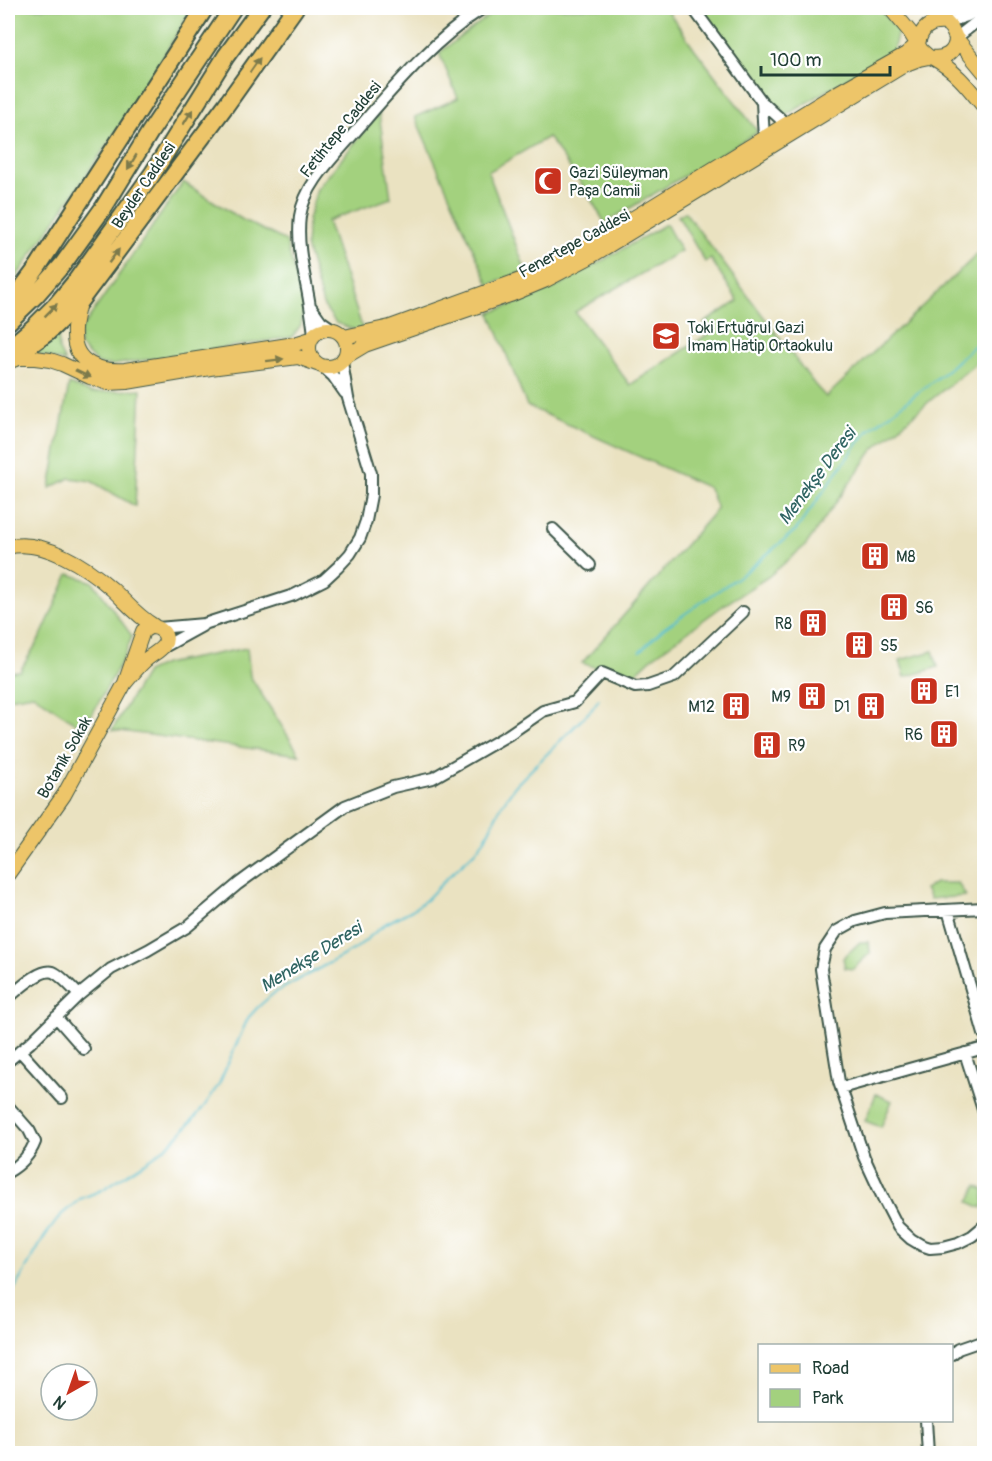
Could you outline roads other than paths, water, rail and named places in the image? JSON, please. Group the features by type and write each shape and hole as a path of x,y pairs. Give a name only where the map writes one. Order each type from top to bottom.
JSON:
{"highway":[{"path":"8,307 37,268 205,8"},
{"name":"Beyder Caddesi","path":"8,322 63,264 104,207 150,132 233,8"},
{"name":"Beyder Caddesi","path":"8,349 35,326 76,281 153,173 226,56 261,8"},
{"path":"8,360 47,333 79,302 226,105 295,8"}],"main road":[{"path":"890,8 921,50 954,71 984,107"},
{"path":"933,8 984,72"},
{"path":"918,44 925,28 936,22 946,23"},
{"path":"931,58 946,56 952,51 956,38"},
{"name":"Fenertepe Caddesi","path":"339,333 390,327 531,276 583,249 837,93 906,54 918,44"},
{"name":"Fenertepe Caddesi","path":"344,359 365,345 510,295 546,280 588,258 906,64 931,58"},
{"path":"8,360 35,357 50,360 108,383 127,382 210,363 295,344 312,337 323,329 339,333 348,351 344,359 336,366 330,367 298,357 210,363 113,371 96,367 80,356 74,337 79,302"},
{"path":"312,337 309,344 310,356 320,365"},
{"path":"8,547 44,549 65,557 98,578 141,618 164,633 165,641 160,649 146,659 125,683"},
{"path":"124,602 136,621 141,644 147,650 160,649"},
{"path":"125,683 140,637 146,628 156,627"},
{"name":"Botanik Sokak","path":"8,874 64,795 125,683"}],"street":[{"name":"Fetihtepe Caddesi","path":"312,337 310,307 298,237 301,213 309,192 322,170 394,86 432,49 470,16 483,8"},
{"path":"693,8 762,102 787,125"},
{"path":"946,23 964,12 979,8"},
{"path":"956,38 984,16"},
{"path":"762,102 764,139"},
{"path":"310,307 321,321 339,333"},
{"path":"160,649 204,624 254,609 309,588 324,580 350,554 360,538 366,521 371,495 371,473 348,398 344,359"},
{"path":"320,365 333,376 348,398"},
{"path":"553,529 590,566"},
{"path":"8,1060 111,969 187,927 238,884 345,806 393,787 433,778 508,735 543,711 575,702 602,673 635,687 648,686 674,677 743,612"},
{"path":"156,627 204,624"},
{"path":"984,908 885,913 855,921 837,931 825,949 821,969 841,1088 864,1157 898,1227 921,1245 930,1248 958,1243 972,1236 984,1226"},
{"path":"948,910 984,1034"},
{"path":"8,998 37,975 46,971 55,972 79,995"},
{"path":"56,1017 84,1049"},
{"path":"841,1088 984,1048"},
{"path":"20,1051 62,1098"},
{"path":"965,1053 984,1113"},
{"path":"8,1106 29,1130 35,1142 31,1152 8,1172"},
{"path":"953,1353 984,1340"},
{"path":"926,1422 928,1454"}],"waterway":[{"name":"Menekşe Deresi","path":"640,651 663,629 748,570 796,530 869,430 945,372 984,337"},
{"name":"Menekşe Deresi","path":"8,1300 45,1236 61,1215 80,1199 102,1190 153,1157 171,1143 192,1121 219,1084 248,1018 258,1007 274,993 355,949 385,924 426,900 475,852 485,839 501,806 515,786 592,709 599,699"}],"place":[{"name":"Gazi Süleyman Paşa Camii","path":"548,181"},
{"name":"Toki Ertuğrul Gazi İmam Hatip Ortaokulu","path":"666,336"},
{"name":"M8","path":"875,556"},
{"name":"S6","path":"894,607"},
{"name":"R8","path":"813,623"},
{"name":"S5","path":"859,645"},
{"name":"E1","path":"924,691"},
{"name":"M9","path":"812,696"},
{"name":"M12","path":"736,706"},
{"name":"D1","path":"871,706"},
{"name":"R6","path":"944,734"},
{"name":"R9","path":"767,745"}]}
